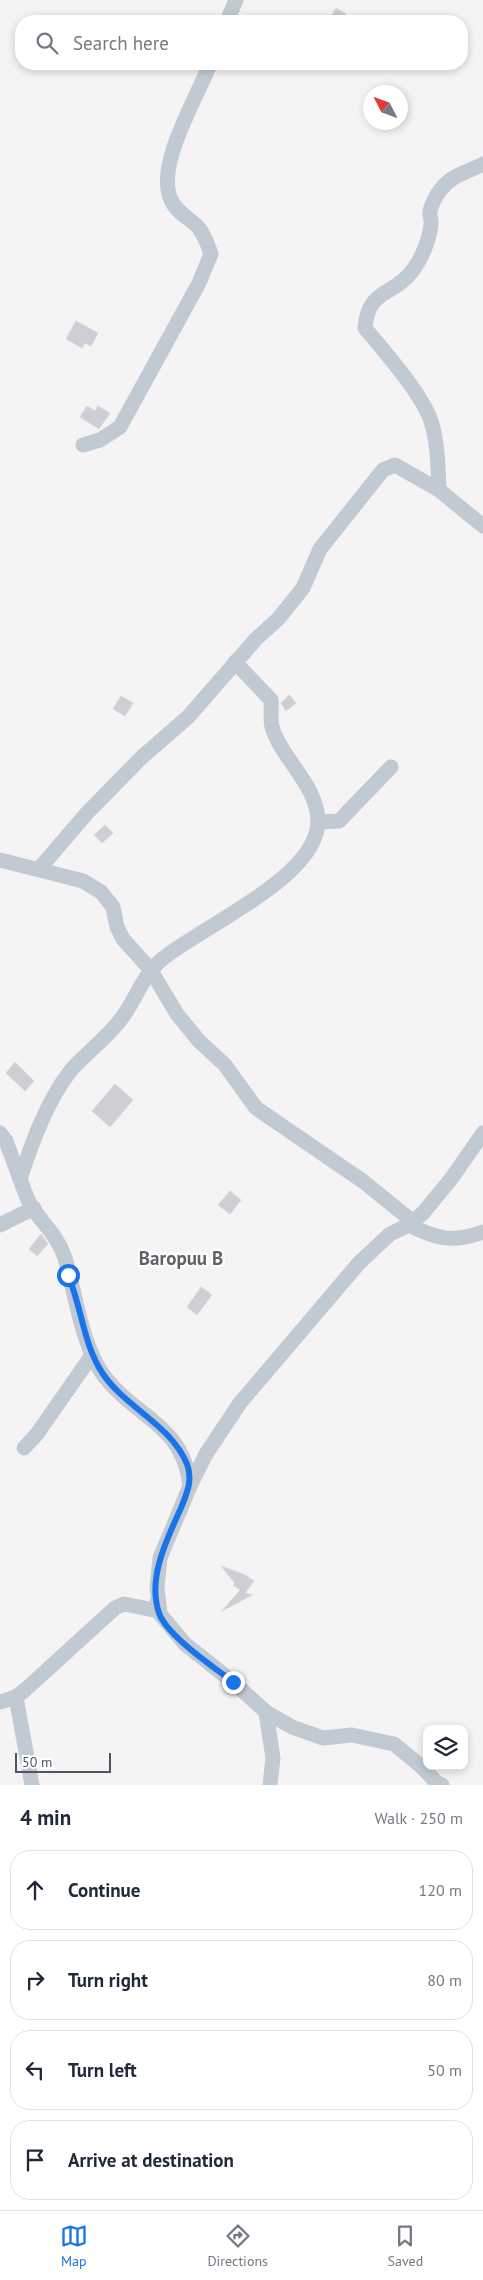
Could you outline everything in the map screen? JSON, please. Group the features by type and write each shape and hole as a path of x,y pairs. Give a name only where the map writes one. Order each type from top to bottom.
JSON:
{"street":[{"path":"230,15 236,0"},
{"path":"83,444 100,440 120,426 199,283 211,254 198,228 177,211 170,198 167,171 184,123 207,70"},
{"path":"439,490 437,455 431,421 400,371 365,328 366,319 368,308 377,296 394,288 414,269 423,251 431,223 430,211 440,190 451,178 483,164"},
{"path":"39,869 116,783 188,717 235,662 278,619 303,588 320,549 383,470 395,465 439,490 483,526"},
{"path":"20,1179 27,1156 56,1092 71,1071 123,1017 150,970 208,927 263,896 280,883 310,848 318,822 311,793 272,726 272,700 235,662"},
{"path":"318,822 339,821 390,767"},
{"path":"0,860 83,880 100,892 113,907 117,927 123,939 150,970 177,1014 199,1041 225,1065 256,1108 356,1177 410,1223 433,1237 464,1239 483,1232"},
{"path":"0,1702 16,1697 115,1608 124,1604 154,1610 157,1602 160,1558 190,1486 211,1446 240,1403 360,1263 390,1234 423,1213 451,1179 483,1133"},
{"path":"0,1134 6,1141 20,1179 34,1208 54,1235 65,1257 92,1355 112,1385 153,1420 179,1447 188,1467 190,1486"},
{"path":"0,1225 34,1208"},
{"path":"24,1448 37,1434 92,1355"},
{"path":"157,1602 160,1614 185,1644 233,1682 266,1712 292,1727 323,1738 352,1735 394,1744 422,1767 437,1783 442,1785"},
{"path":"16,1697 32,1785"},
{"path":"266,1712 273,1758 270,1785"}],"building":[{"path":"336,8 346,14 345,15 332,15"},
{"path":"76,321 98,333 91,346 85,343 82,348 66,339"},
{"path":"87,406 95,411 98,406 110,413 99,429 80,417"},
{"path":"289,695 296,703 286,711 281,703"},
{"path":"121,696 133,703 125,716 113,709"},
{"path":"105,825 113,833 102,843 94,835"},
{"path":"15,1062 34,1081 25,1091 6,1073"},
{"path":"115,1084 133,1100 110,1127 92,1111"},
{"path":"230,1191 241,1200 230,1214 218,1205"},
{"path":"41,1234 48,1244 37,1256 29,1249"},
{"path":"201,1287 212,1295 197,1315 187,1307"},
{"path":"221,1566 245,1575 254,1581 245,1593 252,1595 222,1611 240,1590 233,1585 235,1583"}],"district":[{"name":"Baropuu B","path":"181,1258"}],"route":[{"path":"68,1275 75,1291 84,1332 92,1355 104,1375 112,1385 133,1405 153,1420 179,1447 188,1467 190,1486 160,1558 156,1587 160,1614 168,1626 185,1644 233,1682"}]}
